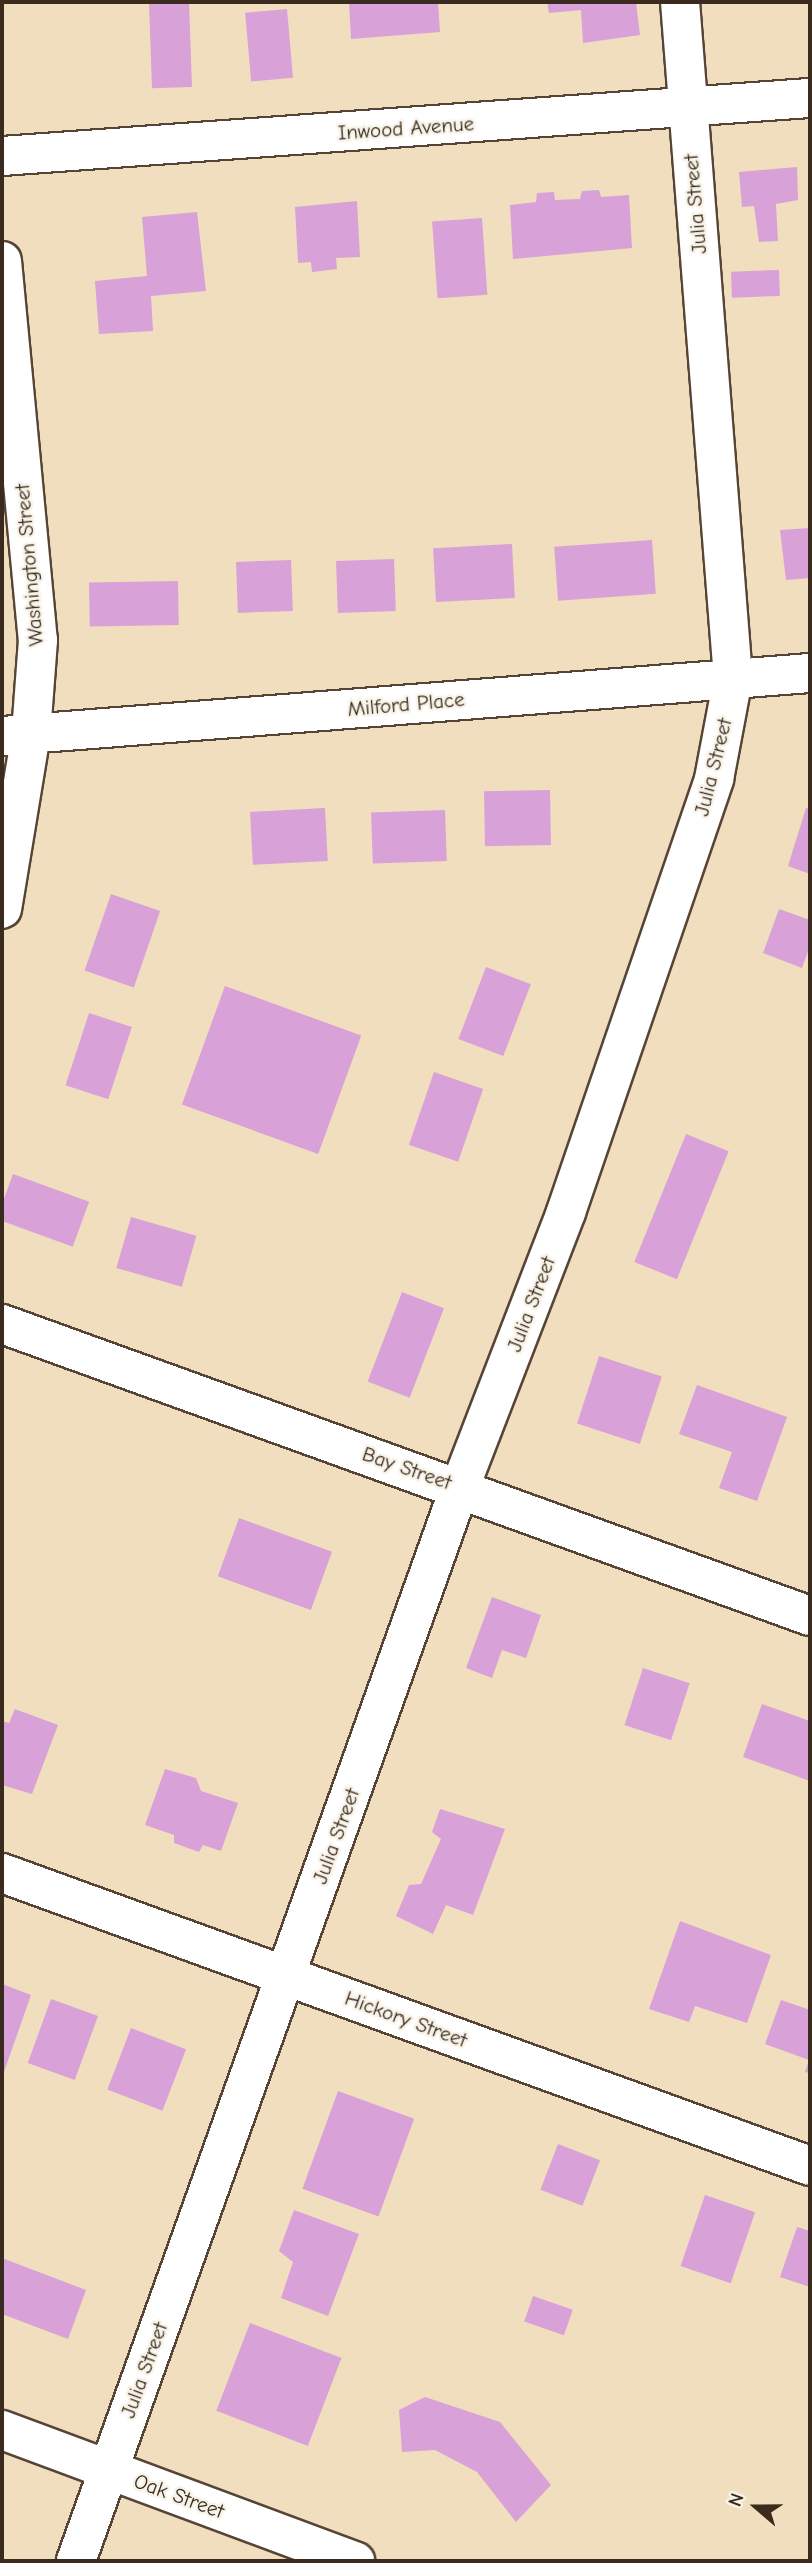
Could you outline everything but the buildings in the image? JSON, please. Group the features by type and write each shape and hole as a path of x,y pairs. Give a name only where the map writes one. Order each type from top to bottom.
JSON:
{"street":[{"name":"Julia Street","path":"76,2561 460,1487 566,1212 715,779 733,678 680,2"},
{"name":"Inwood Avenue","path":"2,156 810,98"},
{"name":"Washington Street","path":"2,261 13,491 38,640 16,735 2,909"},
{"name":"Milford Place","path":"16,735 810,673"},
{"name":"Bay Street","path":"2,1324 460,1487 810,1616"},
{"name":"Hickory Street","path":"2,1873 810,2166"},
{"name":"Oak Street","path":"2,2430 355,2561"}]}
